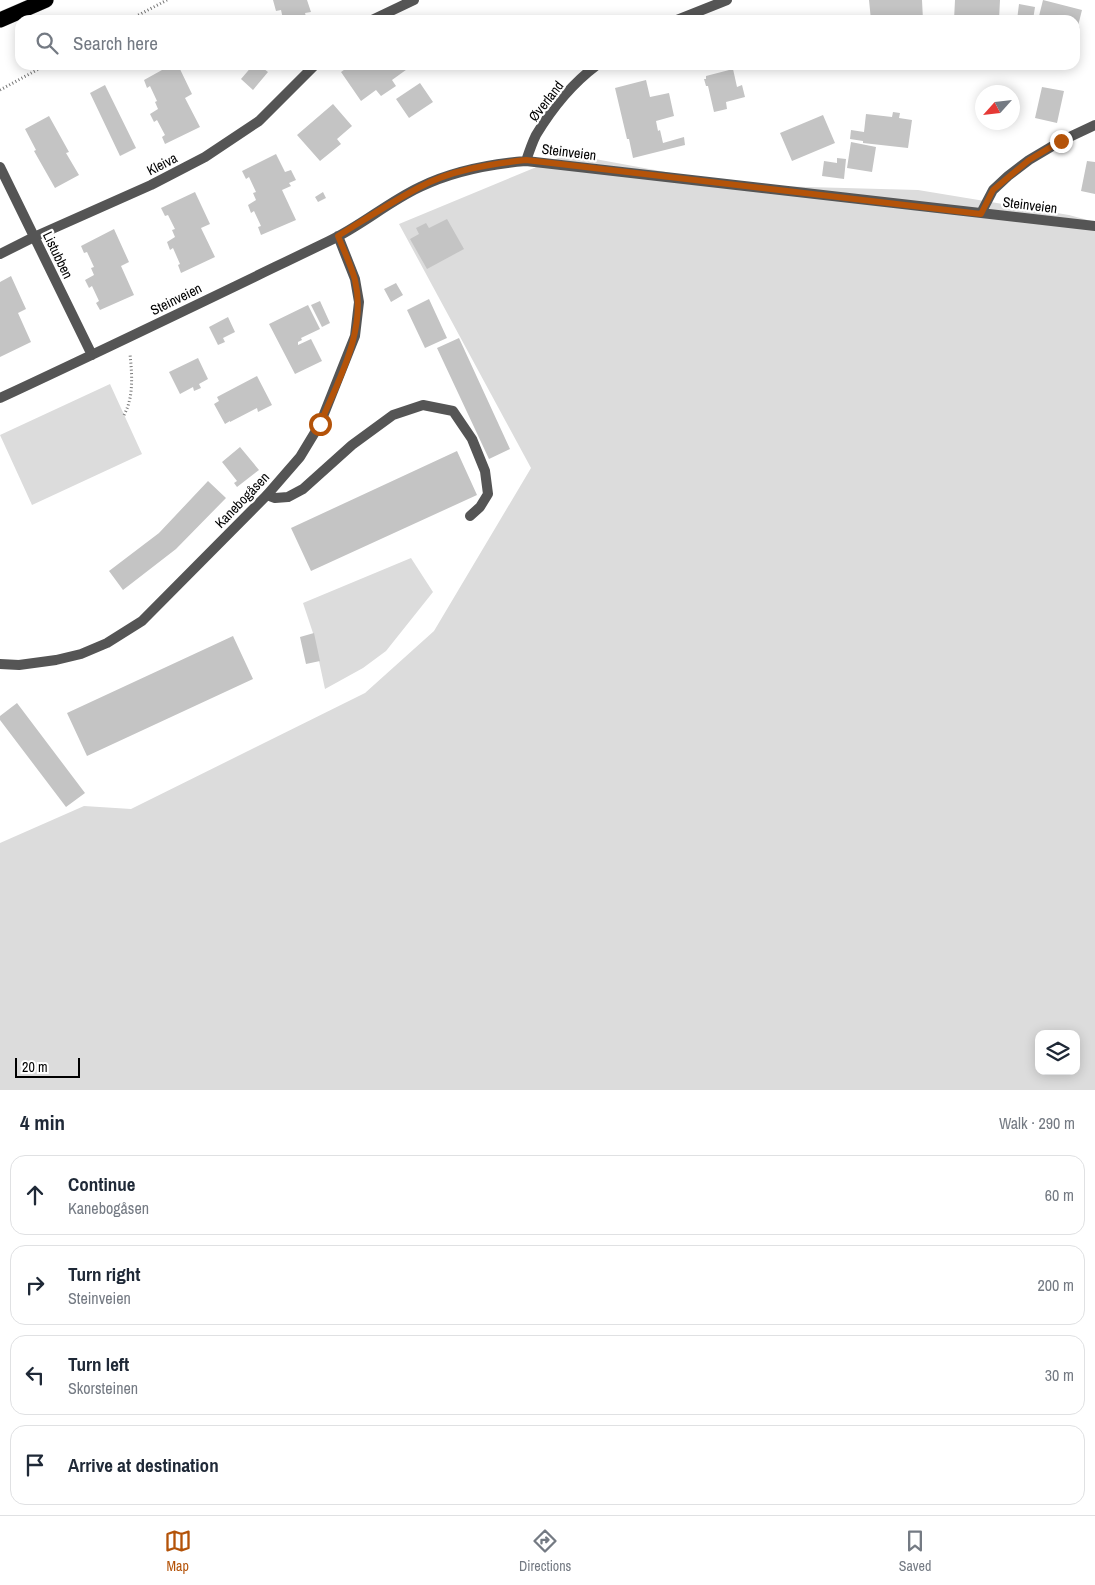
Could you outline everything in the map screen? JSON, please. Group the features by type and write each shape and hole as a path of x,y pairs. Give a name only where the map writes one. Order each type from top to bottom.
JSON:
{"highway":[{"path":"0,20 46,0"}],"street":[{"path":"380,15 398,3 414,0"},
{"path":"690,15 727,0"},
{"name":"Kleiva","path":"0,254 151,185 205,157 259,121 310,70"},
{"name":"Øverland","path":"526,160 536,136 553,111 592,70"},
{"path":"981,214 993,190 1008,176 1029,160 1061,141 1095,125"},
{"name":"Steinveien","path":"0,398 338,236 419,187 438,179 476,168 503,163 526,160 1095,226"},
{"name":"Listubben","path":"0,167 92,355"},
{"name":"Kanebogåsen","path":"0,664 19,665 56,660 81,654 107,643 142,621 267,495 300,457 320,424 355,336 359,302 355,279 338,236"},
{"path":"267,495 275,498 288,497 303,489 352,446 393,415 422,405 453,411 472,439 485,471 488,494 480,507 470,516"}],"path":[{"path":"138,15 167,0"},
{"path":"0,90 37,70"},
{"path":"124,415 129,406 131,383 130,355 125,339"}],"shaded area":[{"path":"568,154 736,185 918,190 1069,215 1095,222 1095,1090 0,1090 0,843 84,806 131,809 365,693 434,631 531,468 399,224"},
{"path":"110,384 142,454 32,505 0,435"},
{"path":"411,558 433,592 386,651 363,668 325,689 313,633 303,603"}],"building":[{"path":"273,0 307,0 311,12 305,13 306,15 282,15 281,10 276,11"},
{"path":"869,0 922,0 923,15 870,15"},
{"path":"955,0 1000,0 999,15 954,15"},
{"path":"1043,0 1082,10 1080,18 1080,15 1039,15"},
{"path":"1019,4 1035,7 1034,15 1018,15"},
{"path":"162,70 180,70 192,94 185,98 200,127 165,144 162,137 165,135 157,120 154,122 150,114 158,109 155,102 157,101 150,86 147,88 144,80"},
{"path":"249,70 265,70 268,72 253,90 241,79"},
{"path":"344,70 406,70 392,80 396,86 381,96 376,90 361,101 341,72"},
{"path":"733,70 737,87 742,85 745,97 726,102 727,109 714,112 708,86 706,86 704,79 706,79 706,76"},
{"path":"646,80 650,97 669,93 674,116 656,121 663,143 684,137 685,145 633,158 615,88"},
{"path":"420,83 433,102 409,118 396,99"},
{"path":"105,85 136,148 120,156 90,93"},
{"path":"1042,87 1064,91 1057,123 1035,118"},
{"path":"333,104 352,126 337,139 341,144 320,161 297,135"},
{"path":"893,112 900,113 899,118 912,120 908,148 863,143 863,141 850,139 851,130 864,132 866,114 892,117"},
{"path":"823,115 835,143 792,161 780,133"},
{"path":"49,116 69,152 66,153 79,175 55,188 34,151 36,150 25,129"},
{"path":"851,142 876,147 872,172 847,168"},
{"path":"276,154 285,172 291,170 296,180 289,183 291,186 282,190 296,220 261,235 258,227 261,226 254,211 251,213 248,205 256,200 253,193 256,192 249,177 246,179 242,171"},
{"path":"837,158 846,159 844,179 822,176 824,161 837,163"},
{"path":"1087,161 1095,162 1095,194 1081,191"},
{"path":"195,192 210,224 201,228 215,257 181,273 178,265 180,264 173,248 170,250 167,242 175,237 172,230 175,229 168,215 165,216 161,208"},
{"path":"323,192 326,198 318,202 315,197"},
{"path":"447,219 464,249 427,269 410,239 419,234 416,228 426,223 429,228"},
{"path":"114,229 129,262 121,266 134,295 100,310 96,303 99,301 92,286 89,288 85,280 94,275 91,268 94,267 87,252 84,253 81,246"},
{"path":"11,276 26,309 18,313 31,342 0,357 0,282"},
{"path":"396,283 403,295 391,302 384,289"},
{"path":"429,299 447,338 425,348 407,310"},
{"path":"320,301 330,323 322,327 311,305"},
{"path":"308,305 320,329 301,338 302,340 298,342 298,345 311,339 322,361 295,374 269,324"},
{"path":"228,317 235,332 223,338 225,342 218,345 209,327"},
{"path":"459,338 510,449 489,459 437,348"},
{"path":"198,358 208,379 199,384 201,388 194,391 193,387 180,394 169,372"},
{"path":"257,376 272,405 258,412 257,408 225,424 214,404 219,401 217,397"},
{"path":"240,447 259,470 237,487 234,483 237,481 222,462"},
{"path":"457,451 477,495 311,571 291,528"},
{"path":"208,481 226,498 176,549 123,590 109,571 159,533"},
{"path":"314,633 320,661 306,664 300,637"},
{"path":"233,636 253,679 87,756 67,713"},
{"path":"17,703 85,793 66,807 0,720 0,716"}],"route":[{"path":"320,424 355,336 359,302 355,279 338,236 419,187 438,179 467,170 526,160 981,214 993,190 1008,176 1029,160 1061,141"}]}
